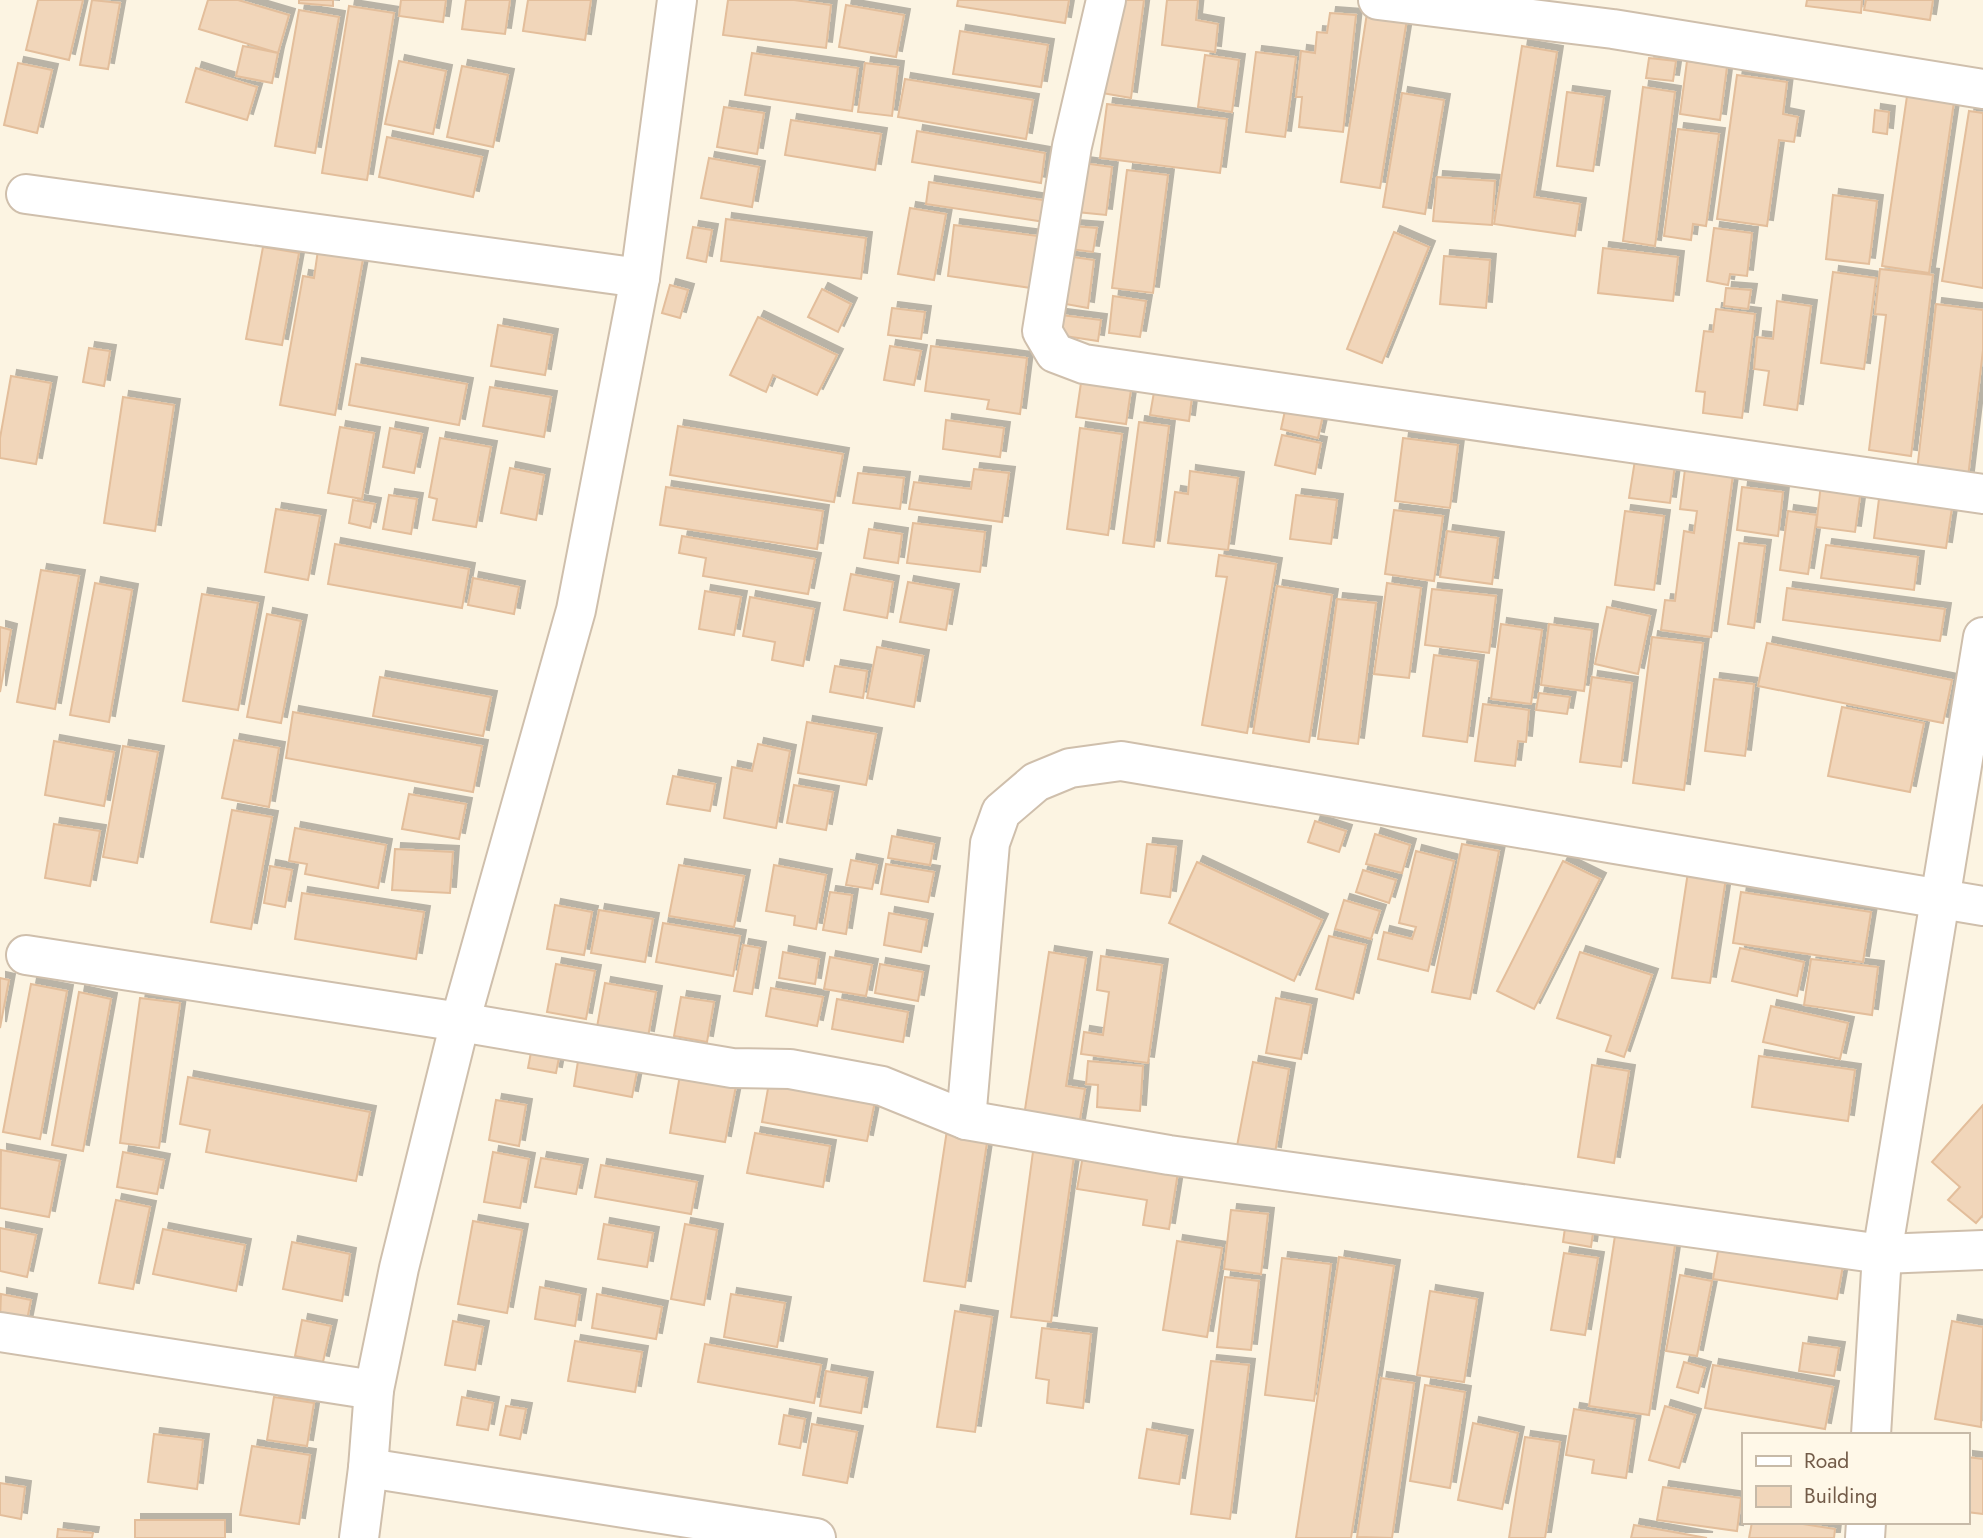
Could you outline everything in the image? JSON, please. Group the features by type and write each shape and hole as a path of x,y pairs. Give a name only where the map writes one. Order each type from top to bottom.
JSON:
{"street":[{"path":"359,1538 374,1390 398,1268 460,1022 576,610 640,278 677,0"},
{"path":"1107,0 1072,146 1042,331 1055,353 1084,364 1983,494"},
{"path":"1378,0 1615,15 1983,89"},
{"path":"26,194 640,278"},
{"path":"1871,1433 1882,1254 1983,637"},
{"path":"966,1120 990,843 1001,812 1036,782 1070,768 1121,761 1983,906"},
{"path":"26,955 460,1022 732,1068 790,1069 882,1086 966,1120 1169,1155 1882,1254 1983,1250"},
{"path":"0,1332 374,1390"},
{"path":"368,1468 816,1538"}],"building":[{"path":"38,0 83,0 69,60 26,50"},
{"path":"92,0 120,3 108,69 80,65"},
{"path":"208,0 238,0 289,15 278,53 199,29"},
{"path":"299,0 333,0 333,6 299,3"},
{"path":"401,0 446,0 443,22 399,16"},
{"path":"466,0 510,0 505,34 462,29"},
{"path":"528,0 591,0 585,40 523,31"},
{"path":"728,0 794,0 831,5 826,48 723,35"},
{"path":"958,0 1069,0 1065,23 957,6"},
{"path":"1114,0 1144,0 1131,98 1102,93"},
{"path":"1167,0 1198,0 1196,20 1218,24 1215,52 1162,45"},
{"path":"1807,0 1862,0 1861,13 1806,6"},
{"path":"1866,0 1933,0 1930,20 1864,10"},
{"path":"846,5 904,15 896,57 839,47"},
{"path":"349,6 394,13 367,180 322,173"},
{"path":"299,10 339,17 315,153 275,146"},
{"path":"1330,13 1356,15 1343,132 1299,127 1302,97 1296,97 1301,51 1315,53 1317,32 1327,33"},
{"path":"1367,13 1407,19 1380,188 1341,182"},
{"path":"960,31 1048,45 1041,87 953,74"},
{"path":"243,46 278,53 272,83 236,76"},
{"path":"1522,46 1557,52 1534,197 1580,204 1575,236 1494,224"},
{"path":"1256,52 1296,57 1285,137 1246,132"},
{"path":"752,53 858,68 852,111 745,95"},
{"path":"1205,55 1239,60 1232,112 1198,107"},
{"path":"1649,58 1676,61 1673,81 1646,78"},
{"path":"399,61 446,71 433,134 385,124"},
{"path":"1687,61 1727,67 1720,120 1680,114"},
{"path":"18,63 52,70 37,133 4,125"},
{"path":"865,63 898,67 892,116 858,112"},
{"path":"462,66 508,75 493,147 447,137"},
{"path":"196,68 257,87 247,120 186,102"},
{"path":"1737,75 1787,82 1783,114 1798,117 1794,142 1779,140 1767,226 1717,219"},
{"path":"905,79 1033,100 1026,139 898,117"},
{"path":"1643,87 1675,92 1655,246 1623,241"},
{"path":"1567,92 1604,97 1593,171 1557,166"},
{"path":"1402,93 1444,100 1425,214 1383,207"},
{"path":"1907,96 1954,102 1929,273 1882,266"},
{"path":"1107,104 1227,119 1220,173 1100,158"},
{"path":"724,107 764,113 757,154 717,147"},
{"path":"1875,110 1889,112 1887,134 1873,132"},
{"path":"1969,111 1983,113 1983,288 1942,281"},
{"path":"791,120 881,134 875,170 785,155"},
{"path":"1678,129 1719,134 1706,226 1693,224 1691,240 1664,236"},
{"path":"917,131 1045,153 1041,183 912,162"},
{"path":"387,137 482,157 473,197 379,177"},
{"path":"709,158 759,167 752,207 701,198"},
{"path":"1083,163 1112,167 1106,215 1077,212"},
{"path":"1127,170 1168,175 1153,293 1112,288"},
{"path":"1437,177 1495,181 1492,225 1433,221"},
{"path":"929,182 1049,201 1045,222 926,204"},
{"path":"1833,195 1877,201 1869,264 1826,259"},
{"path":"910,208 946,214 934,280 898,274"},
{"path":"726,219 866,238 861,279 721,261"},
{"path":"954,225 1038,236 1031,288 948,276"},
{"path":"1072,226 1097,228 1093,252 1070,249"},
{"path":"693,227 712,230 706,262 687,258"},
{"path":"1714,228 1752,233 1747,276 1730,274 1728,285 1707,281"},
{"path":"1394,232 1429,247 1382,363 1347,349"},
{"path":"263,247 299,253 282,345 246,339"},
{"path":"1603,248 1678,257 1673,301 1598,293"},
{"path":"318,250 363,259 335,415 280,405 303,276 314,278"},
{"path":"1066,256 1094,260 1088,308 1060,303"},
{"path":"1444,256 1490,260 1486,308 1440,304"},
{"path":"1880,269 1933,275 1911,456 1869,450 1886,315 1875,314"},
{"path":"1833,272 1876,278 1864,369 1821,363"},
{"path":"670,285 688,290 680,318 662,313"},
{"path":"1726,288 1751,290 1748,309 1724,306"},
{"path":"822,289 851,304 838,332 808,317"},
{"path":"1113,296 1146,301 1140,337 1109,333"},
{"path":"1777,301 1811,306 1797,410 1764,405 1769,371 1754,369 1757,337 1773,339"},
{"path":"1936,304 1983,310 1983,350 1968,477 1917,471"},
{"path":"892,308 925,312 921,339 888,335"},
{"path":"1716,309 1755,314 1742,418 1703,413 1705,392 1696,391 1704,331 1713,332"},
{"path":"1061,315 1101,320 1098,341 1058,335"},
{"path":"758,317 837,355 817,395 773,375 766,392 730,375"},
{"path":"498,325 552,335 545,375 491,366"},
{"path":"890,346 921,351 914,385 884,380"},
{"path":"931,346 1027,358 1020,414 987,409 989,400 925,391"},
{"path":"89,348 110,351 104,386 83,382"},
{"path":"356,364 467,384 459,425 349,405"},
{"path":"1083,369 1133,376 1126,424 1076,417"},
{"path":"11,376 51,383 36,464 0,458 0,438"},
{"path":"490,387 551,397 544,437 483,426"},
{"path":"1154,392 1192,397 1189,421 1150,415"},
{"path":"123,397 174,405 155,531 104,523"},
{"path":"1288,397 1325,406 1318,438 1281,429"},
{"path":"946,420 1004,428 1000,457 943,449"},
{"path":"1139,422 1169,426 1154,547 1123,543"},
{"path":"678,426 843,454 834,502 670,475"},
{"path":"340,427 374,433 362,499 328,493"},
{"path":"390,428 422,434 414,473 383,467"},
{"path":"1080,428 1122,434 1108,535 1067,529"},
{"path":"1282,435 1321,443 1315,474 1275,465"},
{"path":"440,438 491,447 476,527 433,520 437,499 429,497"},
{"path":"1403,438 1458,445 1450,508 1395,501"},
{"path":"1635,460 1675,465 1670,503 1629,498"},
{"path":"510,468 544,475 536,520 501,513"},
{"path":"974,469 1009,473 1002,522 909,509 914,482 971,489"},
{"path":"1685,469 1733,475 1711,637 1661,630 1665,600 1675,601 1684,531 1694,533 1697,511 1680,509"},
{"path":"1190,471 1238,478 1228,550 1168,543 1175,492 1188,494"},
{"path":"858,473 904,478 900,509 853,503"},
{"path":"1821,484 1861,489 1855,532 1816,527"},
{"path":"666,487 823,511 817,549 660,525"},
{"path":"1742,487 1783,492 1778,536 1737,530"},
{"path":"1880,491 1953,501 1946,548 1874,538"},
{"path":"389,495 417,499 411,534 383,529"},
{"path":"1296,495 1337,500 1331,544 1290,539"},
{"path":"353,500 375,504 370,528 349,523"},
{"path":"276,509 320,516 308,580 265,572"},
{"path":"1394,510 1443,516 1434,581 1385,574"},
{"path":"1625,511 1664,516 1654,590 1615,585"},
{"path":"1788,511 1817,515 1808,574 1780,570"},
{"path":"913,523 985,532 980,572 907,563"},
{"path":"869,529 902,534 898,563 864,558"},
{"path":"1447,531 1498,538 1492,584 1440,577"},
{"path":"682,536 815,559 808,594 703,576 706,558 679,553"},
{"path":"1739,543 1765,546 1754,628 1728,624"},
{"path":"335,544 469,569 462,608 328,584"},
{"path":"1826,545 1918,557 1914,590 1821,578"},
{"path":"1219,555 1276,564 1247,733 1202,725 1227,577 1216,576"},
{"path":"41,570 79,576 55,709 17,702"},
{"path":"851,574 893,582 887,618 844,610"},
{"path":"473,578 519,587 514,614 468,605"},
{"path":"908,582 953,590 946,630 900,622"},
{"path":"95,583 132,590 109,722 70,715"},
{"path":"1387,583 1421,588 1409,678 1374,674"},
{"path":"1277,586 1332,595 1309,742 1253,733"},
{"path":"1787,588 1945,609 1940,641 1783,620"},
{"path":"1432,589 1496,596 1489,653 1425,645"},
{"path":"705,591 741,597 734,635 699,629"},
{"path":"202,594 258,603 238,710 183,701"},
{"path":"750,597 814,609 803,666 772,660 775,642 743,636"},
{"path":"1337,599 1376,603 1358,744 1318,739"},
{"path":"1607,607 1650,616 1638,674 1595,664"},
{"path":"267,614 301,621 281,723 247,717"},
{"path":"1501,624 1542,630 1531,704 1491,699"},
{"path":"1549,624 1592,630 1584,691 1541,685"},
{"path":"0,627 11,630 0,692"},
{"path":"1652,637 1703,643 1684,790 1633,783"},
{"path":"1767,643 1952,680 1943,723 1758,686"},
{"path":"877,647 923,656 914,707 867,698"},
{"path":"1434,655 1478,661 1467,742 1423,736"},
{"path":"835,666 867,671 863,698 830,692"},
{"path":"380,677 491,697 483,736 373,716"},
{"path":"1592,677 1632,683 1621,767 1580,762"},
{"path":"1714,679 1754,684 1745,756 1705,751"},
{"path":"1539,693 1570,697 1567,714 1536,710"},
{"path":"1483,704 1529,710 1526,742 1518,741 1515,766 1475,761"},
{"path":"1842,707 1924,723 1910,792 1828,776"},
{"path":"293,712 482,746 473,792 286,758"},
{"path":"807,722 876,734 866,785 798,773"},
{"path":"234,740 279,748 269,807 222,798"},
{"path":"54,741 114,752 104,806 45,795"},
{"path":"758,744 790,751 776,828 724,818 732,767 752,771"},
{"path":"123,746 158,752 137,863 103,857"},
{"path":"673,776 715,784 710,811 667,804"},
{"path":"794,785 833,792 826,830 787,823"},
{"path":"409,794 466,804 459,839 402,829"},
{"path":"232,810 272,817 251,929 211,922"},
{"path":"1315,821 1346,831 1339,852 1308,842"},
{"path":"54,824 100,831 90,886 45,878"},
{"path":"295,828 386,845 378,888 305,874 307,864 289,861"},
{"path":"1375,834 1410,845 1402,873 1366,864"},
{"path":"892,836 934,844 930,865 888,858"},
{"path":"1147,844 1176,847 1170,897 1141,893"},
{"path":"1462,844 1499,851 1470,999 1432,992"},
{"path":"395,849 453,852 450,893 392,890"},
{"path":"1416,851 1454,861 1428,971 1378,959 1384,932 1412,939 1416,927 1399,923"},
{"path":"851,860 877,865 872,889 846,885"},
{"path":"1563,861 1600,879 1534,1009 1497,991"},
{"path":"1197,862 1322,920 1294,981 1169,923"},
{"path":"886,864 934,872 928,902 881,894"},
{"path":"679,865 744,876 734,927 669,916"},
{"path":"774,865 826,875 816,929 794,925 795,916 766,911"},
{"path":"270,866 292,870 285,907 264,903"},
{"path":"1363,870 1396,880 1389,903 1356,892"},
{"path":"1688,872 1726,878 1710,983 1672,978"},
{"path":"830,892 852,895 846,934 823,930"},
{"path":"1741,892 1871,912 1863,962 1733,943"},
{"path":"302,893 424,912 416,959 295,939"},
{"path":"1344,900 1380,911 1371,939 1335,929"},
{"path":"555,905 592,912 584,955 547,949"},
{"path":"599,910 653,919 645,962 591,953"},
{"path":"889,913 927,920 921,952 884,945"},
{"path":"663,923 740,936 733,976 656,962"},
{"path":"1329,936 1366,945 1353,999 1316,989"},
{"path":"743,945 760,948 752,994 734,991"},
{"path":"1740,948 1804,962 1797,996 1732,981"},
{"path":"783,952 819,959 815,984 779,978"},
{"path":"1049,952 1086,958 1066,1086 1085,1089 1079,1125 1024,1116"},
{"path":"1580,952 1652,975 1624,1057 1606,1051 1611,1036 1557,1018"},
{"path":"1101,956 1162,965 1148,1063 1081,1054 1084,1032 1103,1035 1109,992 1097,990"},
{"path":"830,957 872,965 866,996 824,989"},
{"path":"1811,959 1878,967 1872,1015 1804,1005"},
{"path":"556,964 595,971 586,1019 547,1012"},
{"path":"880,964 923,972 918,1001 875,993"},
{"path":"0,978 9,980 0,1028"},
{"path":"605,983 656,992 648,1037 597,1027"},
{"path":"31,984 67,991 40,1139 3,1132"},
{"path":"771,988 823,997 817,1026 766,1016"},
{"path":"79,992 111,999 83,1151 52,1145"},
{"path":"681,997 714,1002 707,1042 674,1036"},
{"path":"140,998 180,1003 159,1148 120,1143"},
{"path":"1276,998 1311,1005 1301,1059 1266,1053"},
{"path":"837,999 908,1012 903,1042 832,1029"},
{"path":"1771,1006 1848,1023 1840,1059 1763,1042"},
{"path":"532,1047 560,1052 556,1073 528,1068"},
{"path":"579,1055 638,1066 632,1097 574,1086"},
{"path":"1759,1056 1855,1070 1848,1121 1752,1107"},
{"path":"1088,1061 1143,1066 1140,1111 1097,1107 1098,1085 1086,1084"},
{"path":"1253,1062 1289,1069 1275,1153 1237,1146"},
{"path":"1592,1065 1629,1071 1614,1163 1578,1157"},
{"path":"771,1072 877,1091 867,1141 762,1122"},
{"path":"680,1075 736,1086 725,1142 670,1133"},
{"path":"188,1077 370,1112 356,1181 206,1152 210,1130 180,1124"},
{"path":"496,1100 526,1105 519,1146 489,1140"},
{"path":"1983,1105 1983,1215 1976,1223 1948,1200 1960,1187 1932,1162"},
{"path":"947,1130 988,1136 965,1287 924,1281"},
{"path":"755,1133 830,1146 823,1187 747,1173"},
{"path":"1034,1144 1075,1149 1051,1322 1011,1317"},
{"path":"1,1150 60,1161 49,1217 0,1208"},
{"path":"1084,1150 1179,1166 1169,1229 1143,1225 1147,1200 1077,1189"},
{"path":"123,1152 164,1160 157,1194 117,1187"},
{"path":"493,1152 529,1159 520,1208 484,1202"},
{"path":"541,1158 582,1165 576,1194 535,1187"},
{"path":"601,1165 697,1182 691,1214 595,1197"},
{"path":"116,1200 150,1207 133,1289 99,1283"},
{"path":"1231,1210 1268,1214 1261,1274 1224,1269"},
{"path":"473,1221 522,1230 507,1313 458,1304"},
{"path":"1566,1221 1594,1226 1591,1247 1563,1242"},
{"path":"604,1224 653,1233 647,1267 598,1259"},
{"path":"685,1224 717,1230 704,1305 671,1299"},
{"path":"0,1228 36,1235 27,1277 0,1271"},
{"path":"163,1229 245,1245 236,1291 153,1274"},
{"path":"1616,1229 1676,1239 1649,1415 1589,1406"},
{"path":"1720,1240 1844,1260 1837,1299 1713,1279"},
{"path":"1177,1241 1222,1248 1207,1337 1163,1330"},
{"path":"292,1242 350,1254 342,1301 283,1289"},
{"path":"1564,1253 1598,1258 1585,1335 1551,1330"},
{"path":"1339,1257 1394,1266 1351,1538 1296,1538"},
{"path":"1282,1258 1331,1264 1314,1401 1265,1395"},
{"path":"1680,1275 1712,1281 1697,1356 1666,1351"},
{"path":"1225,1277 1259,1281 1251,1350 1217,1347"},
{"path":"540,1287 580,1295 575,1326 535,1319"},
{"path":"1430,1291 1477,1299 1464,1382 1417,1375"},
{"path":"1,1294 31,1300 26,1325 0,1320"},
{"path":"597,1294 662,1307 656,1339 592,1328"},
{"path":"731,1294 785,1303 777,1347 724,1337"},
{"path":"955,1311 992,1317 975,1432 937,1427"},
{"path":"302,1320 331,1326 323,1362 295,1356"},
{"path":"453,1321 483,1327 475,1370 445,1365"},
{"path":"1952,1321 1983,1327 1981,1427 1935,1419"},
{"path":"1042,1328 1091,1334 1083,1408 1047,1403 1049,1380 1036,1378"},
{"path":"575,1341 642,1352 635,1392 568,1381"},
{"path":"1803,1343 1839,1348 1834,1376 1799,1371"},
{"path":"705,1344 821,1365 814,1403 698,1382"},
{"path":"1211,1361 1249,1365 1230,1519 1191,1514"},
{"path":"1684,1362 1705,1368 1698,1393 1677,1387"},
{"path":"1713,1365 1833,1387 1825,1429 1705,1408"},
{"path":"826,1371 867,1378 861,1413 820,1406"},
{"path":"1381,1378 1414,1383 1392,1538 1357,1537"},
{"path":"1425,1385 1465,1392 1450,1488 1410,1481"},
{"path":"274,1397 314,1403 307,1446 267,1440"},
{"path":"462,1397 493,1403 488,1430 457,1425"},
{"path":"506,1406 526,1409 520,1439 500,1435"},
{"path":"1665,1406 1695,1415 1679,1468 1649,1460"},
{"path":"1574,1409 1635,1419 1626,1478 1592,1473 1594,1460 1566,1455"},
{"path":"784,1415 805,1419 800,1448 779,1444"},
{"path":"1473,1423 1518,1433 1502,1509 1458,1500"},
{"path":"812,1424 857,1432 847,1483 803,1475"},
{"path":"1147,1429 1187,1436 1179,1484 1139,1478"},
{"path":"154,1434 203,1440 197,1489 148,1482"},
{"path":"1525,1437 1560,1442 1545,1538 1509,1538"},
{"path":"252,1446 310,1455 299,1524 240,1515"},
{"path":"1969,1457 1983,1459 1983,1514 1969,1512"},
{"path":"0,1483 25,1487 21,1519 0,1515"},
{"path":"1663,1487 1741,1498 1737,1531 1657,1520"},
{"path":"135,1520 225,1520 225,1538 135,1538"},
{"path":"1752,1524 1803,1524 1835,1529 1834,1538 1749,1538"},
{"path":"1634,1525 1707,1538 1631,1538"},
{"path":"58,1529 93,1533 92,1538 57,1538"}]}
